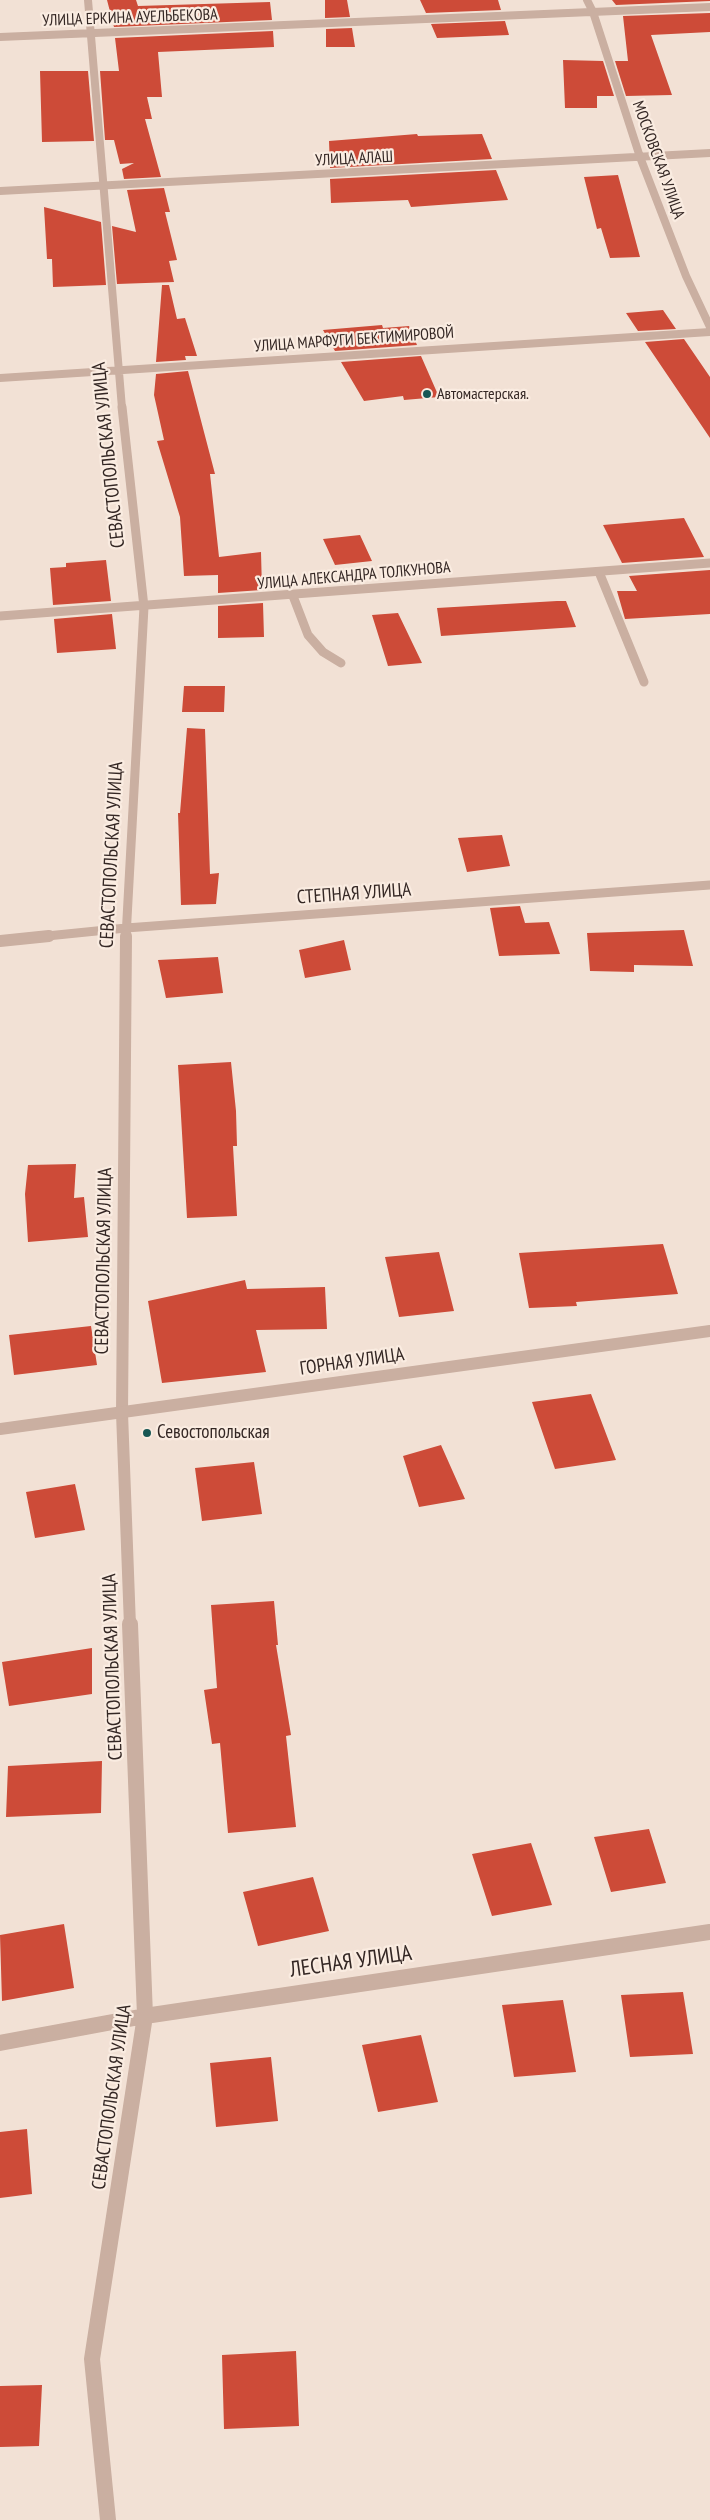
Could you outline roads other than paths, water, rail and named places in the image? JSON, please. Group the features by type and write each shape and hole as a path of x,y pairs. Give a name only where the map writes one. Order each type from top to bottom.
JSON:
{"street":[{"name":"СЕВАСТОПОЛЬСКАЯ УЛИЦА","path":"88,0 118,370 144,608 126,928 122,1413 145,2016 92,2359 108,2520"},
{"name":"МОСКОВСКАЯ УЛИЦА","path":"587,0 593,12 640,157 686,276 710,327"},
{"name":"УЛИЦА ЕРКИНА АУЕЛЬБЕКОВА","path":"0,37 710,7"},
{"name":"УЛИЦА АЛАШ","path":"0,191 710,153"},
{"name":"УЛИЦА МАРФУГИ БЕКТИМИРОВОЙ","path":"0,378 710,332"},
{"name":"УЛИЦА АЛЕКСАНДРА ТОЛКУНОВА","path":"0,616 144,608 710,563"},
{"path":"599,572 644,682"},
{"path":"294,596 308,635 323,652 341,664"},
{"name":"СТЕПНАЯ УЛИЦА","path":"0,940 126,928 710,885"},
{"name":"ГОРНАЯ УЛИЦА","path":"0,1429 710,1331"},
{"name":"ЛЕСНАЯ УЛИЦА","path":"0,2043 145,2016 710,1932"}],"place":[{"name":"Автомастерская.","path":"427,394"},
{"name":"Севостопольская","path":"147,1433"}]}
